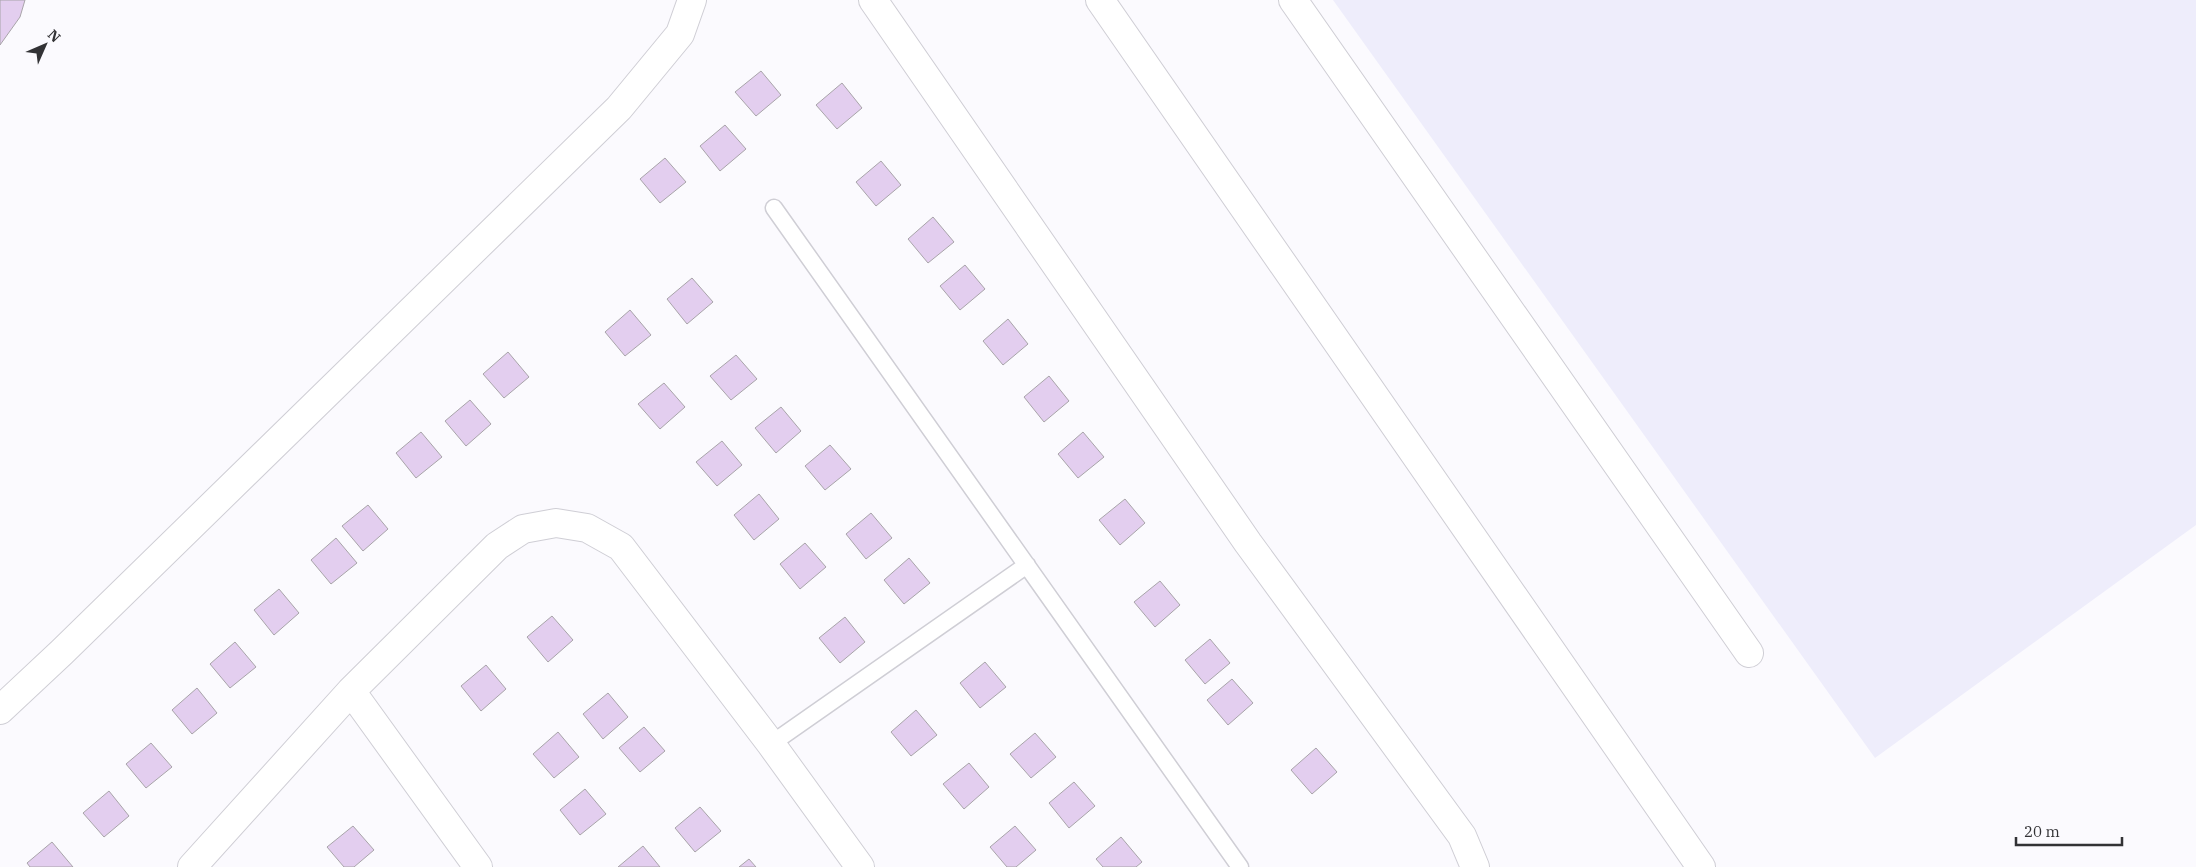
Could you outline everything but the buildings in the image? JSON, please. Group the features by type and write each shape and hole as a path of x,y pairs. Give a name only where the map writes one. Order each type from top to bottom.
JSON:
{"street":[{"path":"0,710 69,645 619,108 680,34 692,0"},
{"path":"873,0 1248,543 1462,836 1474,867"},
{"path":"1100,0 1701,867"},
{"path":"1294,0 1748,653"},
{"path":"192,867 351,691 497,546 523,529 556,522 587,528 621,547 771,744 860,867"},
{"path":"351,691 478,867"}],"lane":[{"path":"774,208 1240,867"},
{"path":"771,744 1027,566"}],"shaded area":[{"path":"1333,0 2196,0 2196,525 1875,758"}]}
